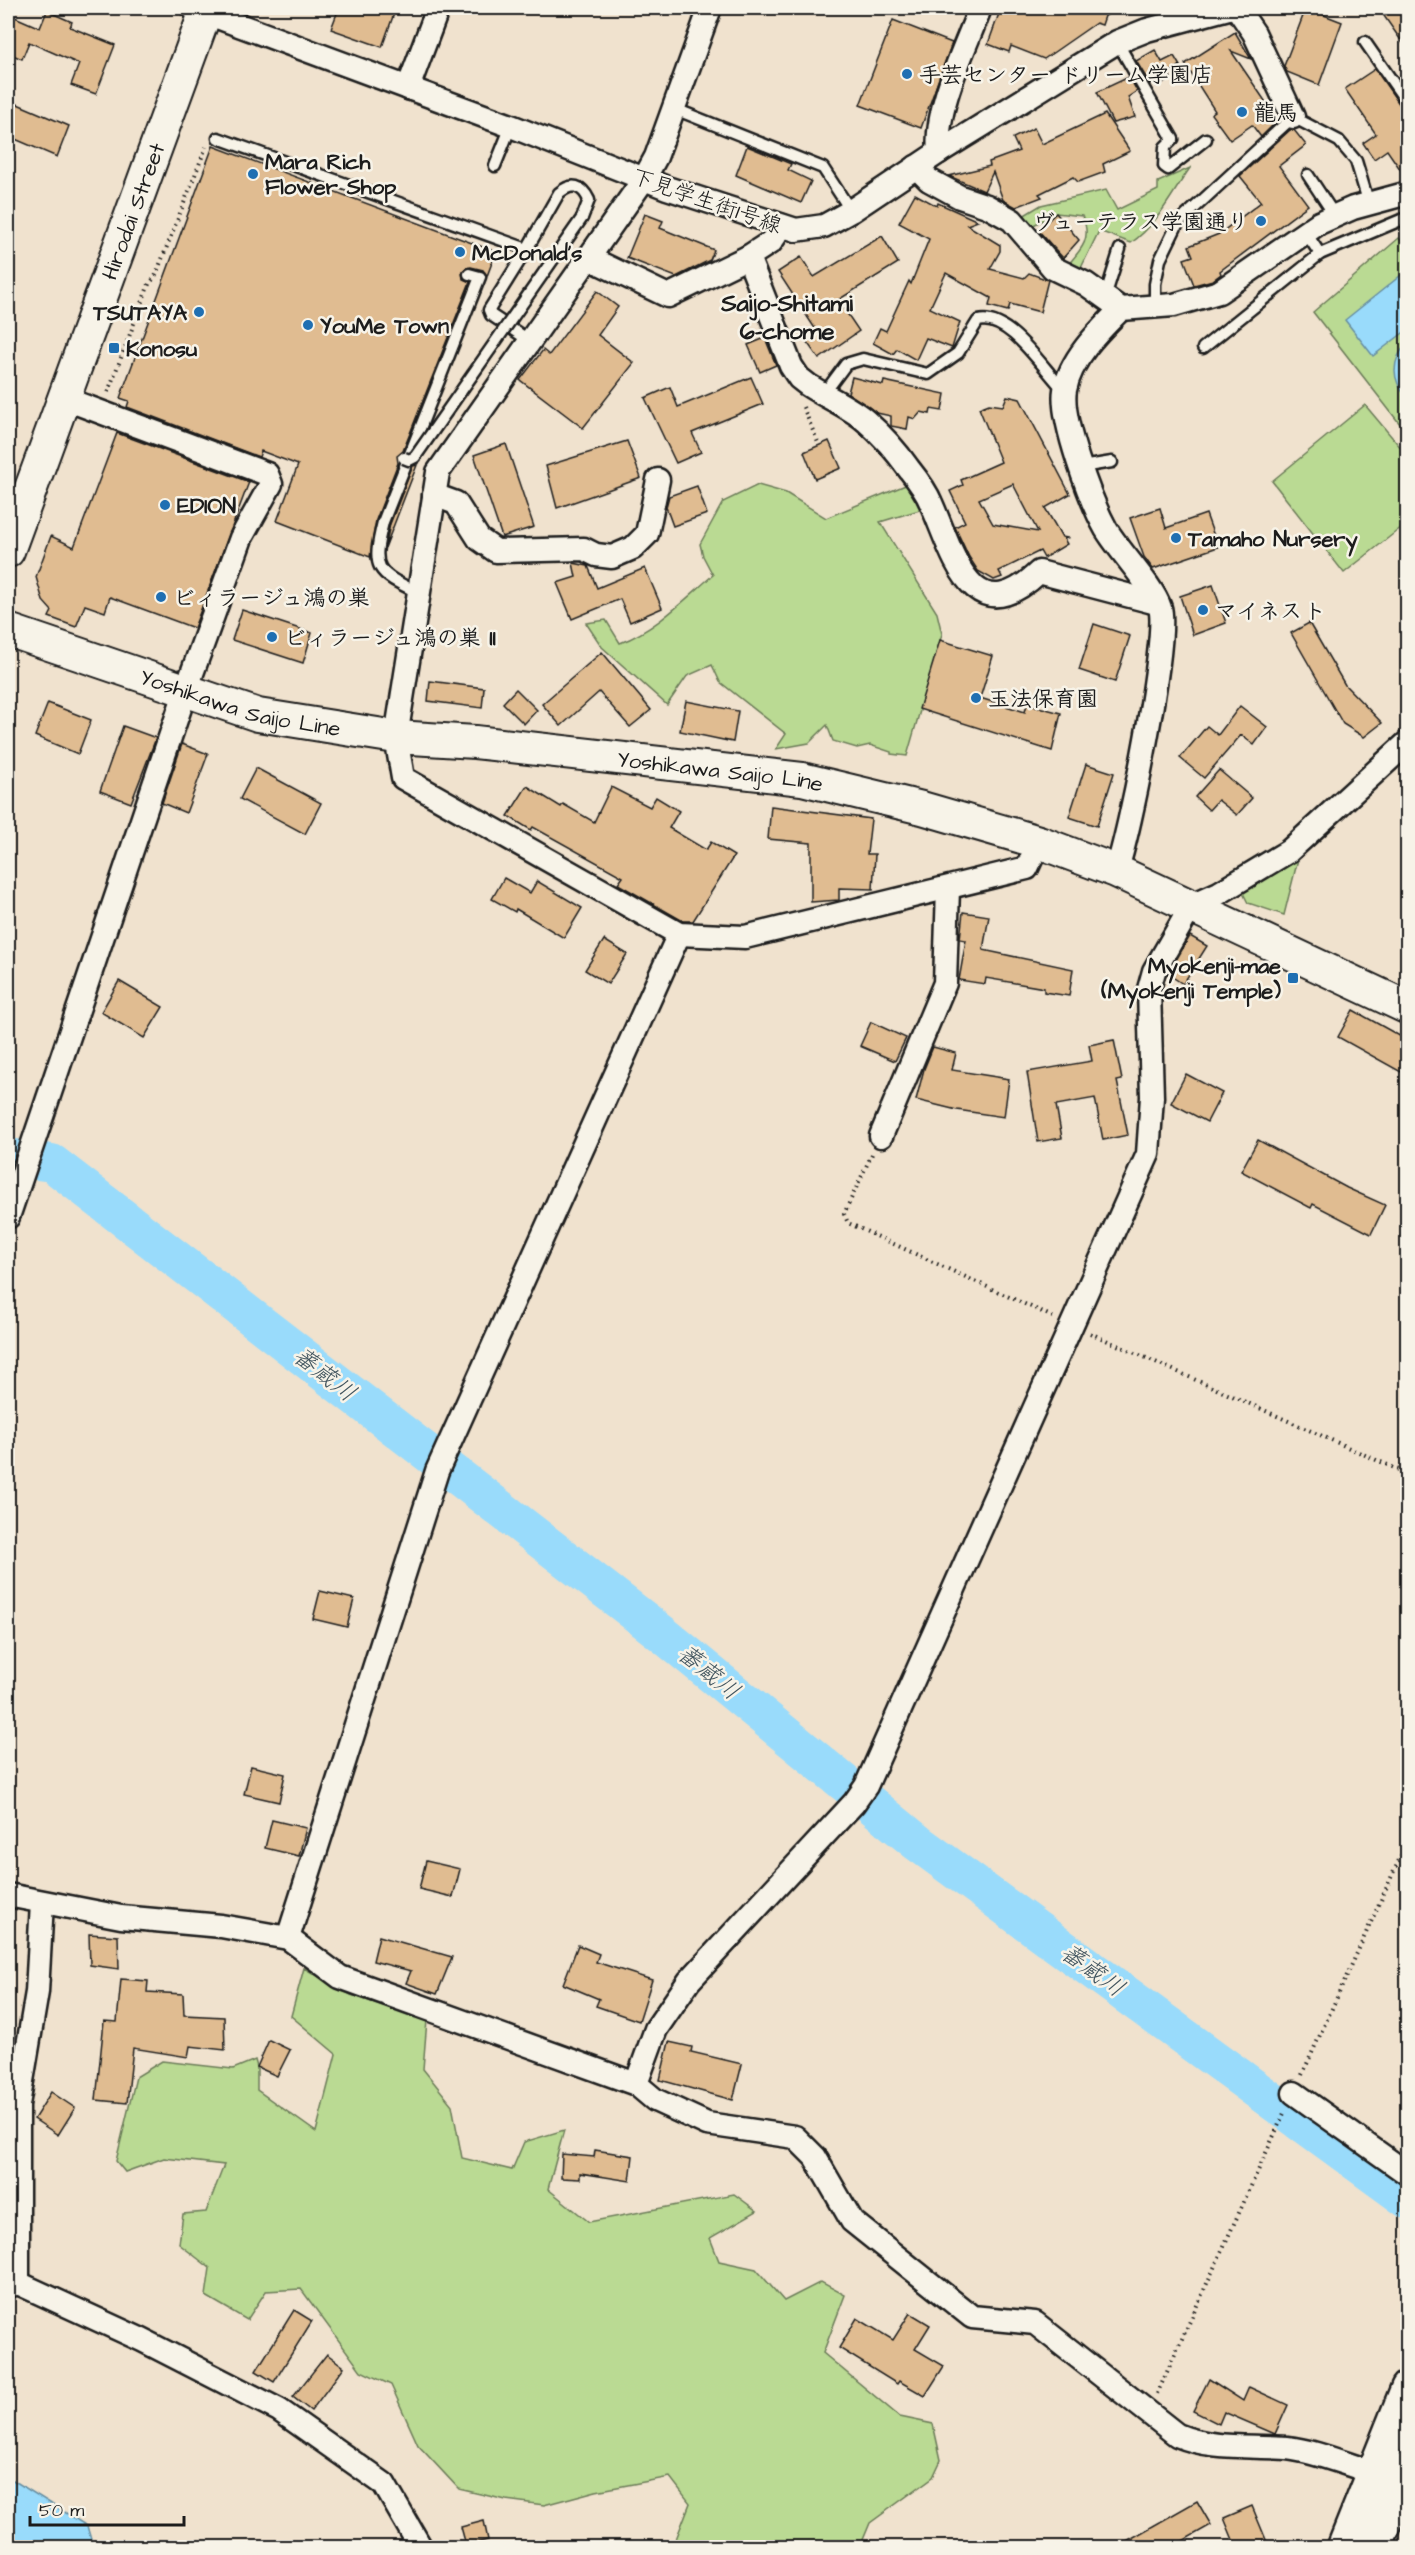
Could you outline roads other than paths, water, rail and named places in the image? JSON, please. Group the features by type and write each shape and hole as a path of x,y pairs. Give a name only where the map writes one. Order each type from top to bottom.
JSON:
{"main road":[{"name":"Hirodai Street","path":"8,551 201,9"},
{"name":"Yoshikawa Saijo Line","path":"8,630 258,715 396,737 487,744 802,779 922,808 1039,842 1116,871 1407,1008"},
{"path":"1344,2547 1407,2388"},
{"path":"1374,2547 1407,2471"}],"street":[{"path":"408,88 438,8"},
{"path":"710,8 675,108 656,157 644,180 438,472 396,737 403,778 679,934 745,937 1027,868 1039,842"},
{"path":"939,152 937,135 947,99 980,8"},
{"name":"下見学生街1号線","path":"201,9 511,126 644,180 796,230 812,229 850,211 939,152 1117,42 1147,30 1229,8"},
{"path":"1237,8 1254,33 1293,117"},
{"path":"916,168 929,180 960,197 987,206 1012,220 1053,268 1086,284 1113,303 1155,306 1174,305 1219,292 1335,216 1407,193"},
{"path":"589,258 668,296 748,257 771,242 782,226"},
{"path":"748,257 791,366 799,378 865,420 908,467 931,501 962,575 982,592 1000,595 1015,592 1039,572 1157,603"},
{"path":"1113,303 1089,342 1065,390 1069,428 1081,467 1106,528 1160,608 1161,639 1128,836 1116,871"},
{"path":"8,1216 186,690 241,538 271,484 267,474 63,398"},
{"path":"434,495 456,503 479,539 496,551 584,549 596,555 612,557 633,548 647,534 658,480"},
{"path":"636,2084 656,2029 689,1981 860,1795 1148,1154 1152,1130 1149,989 1154,971 1192,905 1289,851 1407,742"},
{"path":"881,1136 945,983 948,888"},
{"path":"288,1938 441,1463 679,934"},
{"path":"8,1896 121,1917 221,1926 288,1938 340,1977 636,2084 655,2100 707,2124 795,2138 815,2157 852,2221 972,2317 1035,2323 1177,2435 1195,2443 1250,2448 1288,2448 1372,2472"},
{"path":"42,1903 37,1992 18,2105 13,2284 142,2340 279,2410 384,2484 420,2547"},
{"path":"1294,2093 1407,2174"}],"lane":[{"path":"1117,42 1173,139 1165,147 1164,166 1168,169 1206,139"},
{"path":"1365,42 1407,104"},
{"path":"675,108 823,168 850,211"},
{"path":"1155,306 1155,284 1160,260 1178,223 1293,117 1314,126 1344,148 1356,161 1369,204"},
{"path":"495,166 511,126"},
{"path":"218,138 527,249"},
{"path":"1308,175 1335,216"},
{"path":"404,458 410,460 415,456 582,218 590,200 582,188 574,185 559,193 489,310 491,315 530,341"},
{"path":"1203,348 1320,254 1407,217"},
{"path":"1306,233 1320,254"},
{"path":"1113,303 1120,249"},
{"path":"419,593 387,578 378,566 376,552 383,522 480,276 470,274"},
{"path":"823,395 846,364 863,359 928,374 958,353 978,321 987,319 1003,325 1018,338 1065,390"},
{"path":"1081,467 1112,462"}],"water":[{"path":"1405,272 1407,330 1373,356 1345,320"},
{"path":"1407,344 1407,397 1398,384 1395,370 1398,357"},
{"path":"8,2477 87,2526 91,2547 8,2547"}],"waterway":[{"name":"蕃蔵川","path":"8,1157 52,1163 660,1632 918,1843 1408,2200"}],"place":[{"name":"手芸センター ドリーム学園店","path":"907,74"},
{"name":"龍馬","path":"1242,112"},
{"name":"Mara Rich Flower Shop","path":"253,174"},
{"name":"ヴューテラス学園通り","path":"1261,221"},
{"name":"McDonald's","path":"460,252"},
{"name":"TSUTAYA","path":"199,312"},
{"name":"YouMe Town","path":"308,325"},
{"name":"Konosu","path":"114,348"},
{"name":"EDION","path":"165,505"},
{"name":"Tamaho Nursery","path":"1176,538"},
{"name":"ビィラージュ鴻の巣","path":"161,597"},
{"name":"マイネスト","path":"1203,610"},
{"name":"ビィラージュ鴻の巣 II","path":"272,637"},
{"name":"玉法保育園","path":"976,698"},
{"name":"Myokenji-mae (Myokenji Temple)","path":"1293,978"}],"district":[{"name":"Saijo-Shitami 6-chome","path":"787,317"}]}
